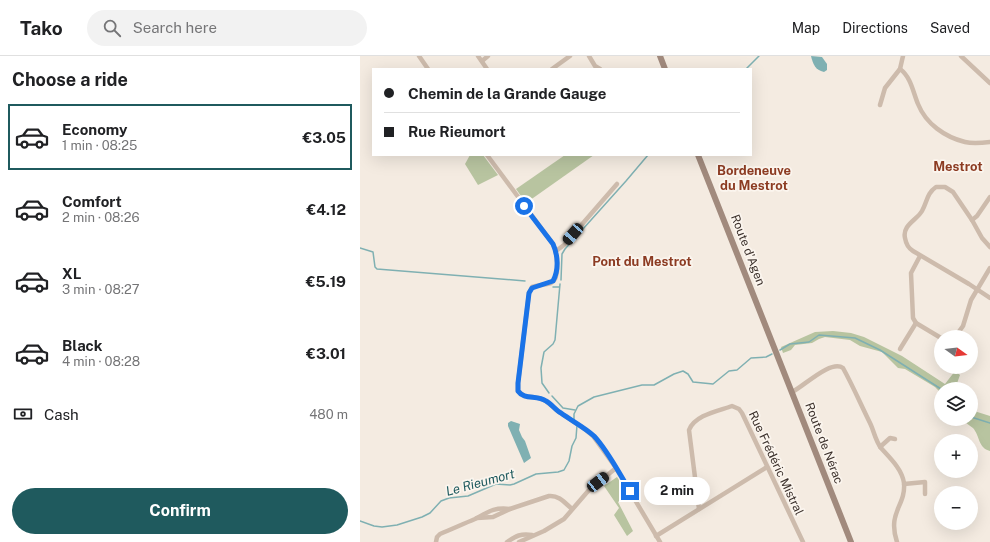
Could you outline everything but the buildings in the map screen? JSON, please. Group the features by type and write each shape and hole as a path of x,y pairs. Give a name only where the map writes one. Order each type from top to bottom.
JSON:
{"main road":[{"path":"660,56 665,68"},
{"name":"Route d'Agen","path":"698,156 777,353"},
{"name":"Route de Nérac","path":"777,353 851,542"}],"street":[{"path":"419,56 427,68"},
{"path":"478,56 486,68"},
{"path":"482,61 488,56"},
{"path":"553,68 570,56"},
{"path":"589,56 595,66 598,68"},
{"path":"880,105 885,88 900,69 904,56"},
{"path":"961,56 990,83"},
{"path":"900,69 909,79 920,110 932,125 966,143 990,142"},
{"path":"488,156 553,244 556,251 556,276 553,281 532,288 529,293 517,388 520,394 524,396 539,398 546,401 593,436 616,468 660,542"},
{"path":"556,251 564,245 617,184"},
{"path":"990,247 982,238 972,220 952,192 945,187 936,186 931,190 922,211 908,225 905,231 905,238 908,248 990,298"},
{"path":"972,220 977,216 990,196"},
{"path":"920,256 913,268 911,278 912,313 916,323 934,334"},
{"path":"960,330 963,326 969,304 990,268"},
{"path":"900,349 916,323"},
{"path":"792,392 820,373 836,366 841,366 844,370 880,447 897,466 901,474 904,484 902,496 895,513 893,523 897,542"},
{"name":"Rue Frédéric Mistral","path":"699,509 689,434 691,426 697,419 732,406 739,409 803,542"},
{"path":"880,447 890,438 895,439"},
{"path":"656,536 767,467"},
{"path":"519,542 544,531 564,519 589,490 616,468"},
{"path":"904,484 925,482 925,494"},
{"path":"436,542 436,537 440,534 477,518 493,517 510,509 554,495 572,509"},
{"path":"507,542 517,535 532,535"}],"green space":[{"path":"469,156 484,156 498,175 478,185 465,164"},
{"path":"564,156 593,156 526,203 516,189"},
{"path":"833,331 851,333 864,337 902,356 942,382 934,382 934,386 905,369 898,368 882,352 860,346 850,340 825,337 812,343 795,345 791,350 783,353 781,347 815,332"},
{"path":"953,374 960,375 958,382 947,382"},
{"path":"978,412 990,416 990,451 981,445 978,434 976,434 970,426 978,426"},
{"path":"617,477 628,494 618,502 633,531 627,536 614,515 619,508 604,486"}],"water":[{"path":"811,56 822,57 827,64 827,70 824,72 816,68"},
{"path":"511,421 520,424 519,430 531,458 524,463 508,426 508,423"}],"waterway":[{"path":"747,68 759,56"},
{"path":"561,280 562,254 565,249 647,156"},
{"path":"360,248 373,252 375,267 377,269 525,281"},
{"path":"549,393 542,383 541,368 544,352 553,344 555,340 560,284"},
{"path":"553,287 559,287"},
{"name":"Le Rieumort","path":"780,350 790,344 809,342 819,335 855,338 880,350 934,385"},
{"name":"Le Rieumort","path":"574,420 574,414 578,406 594,397 642,385 654,385 674,374 683,371 688,374 693,382 713,384 729,371 737,370 751,358 766,357 772,354"},
{"path":"552,396 563,408 575,410"},
{"name":"Le Rieumort","path":"978,419 990,423"},
{"name":"Le Rieumort","path":"360,521 382,527 397,525 430,513 441,501 449,498 468,496 496,484 514,484 536,474 564,470 569,461 572,446 576,438 577,425"}],"district":[{"name":"Mestrot","path":"958,166"},
{"name":"Bordeneuve du Mestrot","path":"754,178"},
{"name":"Pont du Mestrot","path":"642,261"}],"route":[{"path":"524,206 553,244 557,259 556,276 553,281 532,288 529,293 517,388 518,391 524,396 539,398 546,401 593,436 599,442 630,491"}]}
